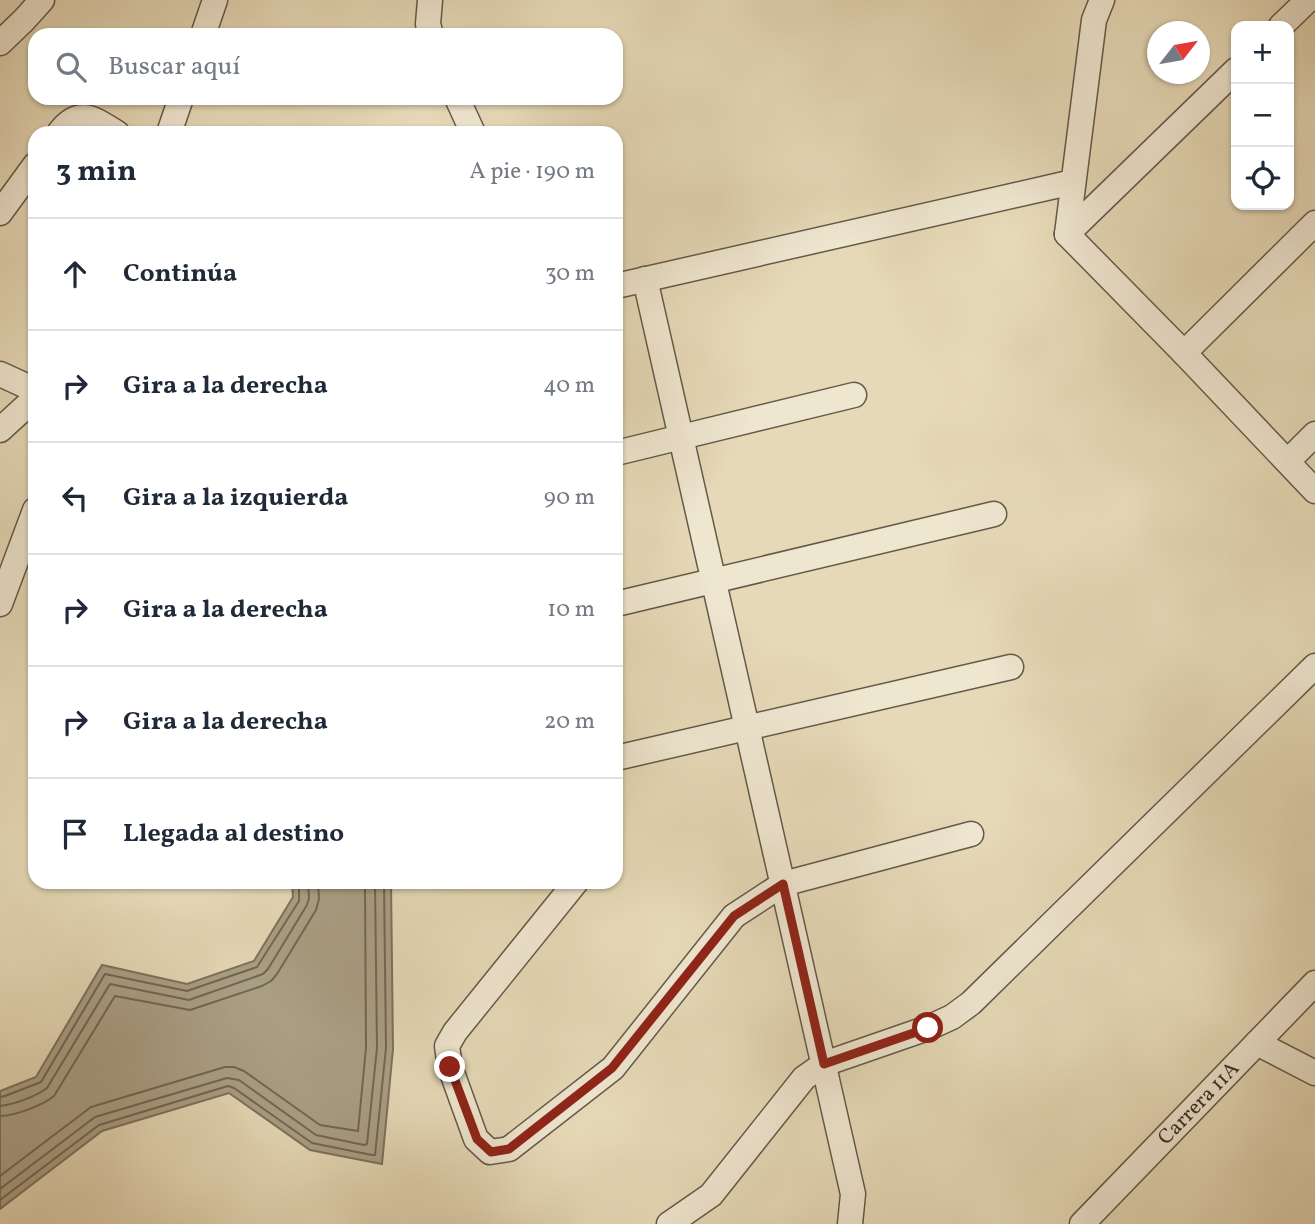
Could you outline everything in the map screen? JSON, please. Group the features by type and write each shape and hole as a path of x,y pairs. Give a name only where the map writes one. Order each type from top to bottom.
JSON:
{"street":[{"path":"0,43 42,0"},
{"path":"205,28 215,0"},
{"path":"429,28 430,0"},
{"path":"1067,234 1094,20 1102,0"},
{"path":"1286,21 1308,0"},
{"path":"1067,234 1231,75"},
{"path":"171,126 179,105"},
{"path":"460,105 471,126"},
{"path":"64,126 77,117 90,117 105,126"},
{"path":"0,213 28,175"},
{"path":"623,284 1073,182"},
{"path":"1184,353 1315,223"},
{"path":"1067,234 1315,491"},
{"path":"645,279 853,1194 850,1224"},
{"path":"0,374 28,387"},
{"path":"623,451 854,395"},
{"path":"0,430 28,404"},
{"path":"1288,461 1315,434"},
{"path":"623,602 994,513"},
{"path":"0,604 28,529"},
{"path":"669,1224 711,1195 804,1077 824,1064 928,1028 971,1003 1315,666"},
{"path":"623,756 1011,667"},
{"path":"570,889 455,1032 447,1046 450,1067 477,1139 491,1152 509,1149 612,1068 734,916 783,884 971,834"},
{"name":"Carrera 11A","path":"1082,1224 1315,983"},
{"path":"1257,1043 1315,1073"}],"water":[{"path":"292,889 391,889 393,1049 382,1164 310,1150 229,1093 102,1131 0,1209 0,1091 36,1077 102,965 187,984 254,961 293,897"}],"route":[{"path":"450,1067 477,1139 491,1152 509,1149 612,1068 734,916 783,884 824,1064 928,1028"}]}
